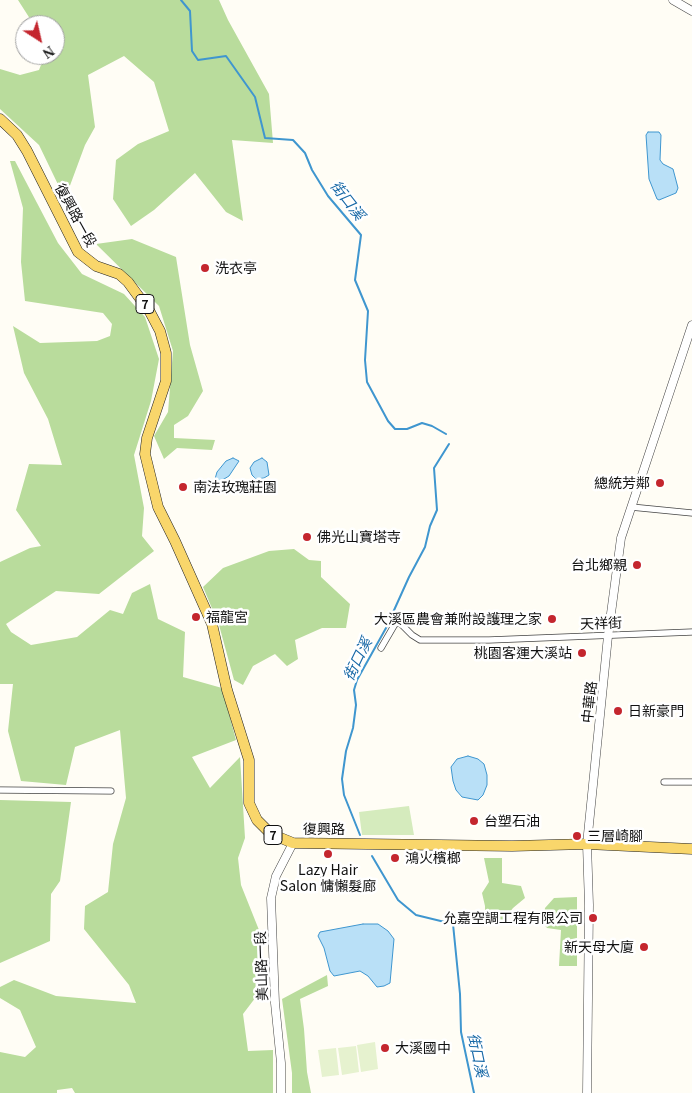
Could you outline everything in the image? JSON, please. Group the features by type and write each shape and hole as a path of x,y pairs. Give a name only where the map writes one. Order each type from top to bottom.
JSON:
{"main road":[{"name":"復興路一段","path":"0,119 17,135 27,151 78,252 96,266 118,274 128,282 150,312 160,331 166,353 166,381 147,438 145,454 158,507 173,538"},
{"name":"復興路","path":"173,538 212,624 227,690 249,760 249,803 257,820 271,834 293,843 502,846 587,844 692,849"}],"street":[{"path":"673,0 692,11"},
{"name":"中華路","path":"587,1093 589,905 587,844 608,636 621,538 692,325"},
{"path":"631,507 692,513"},
{"name":"天祥街","path":"381,648 395,624 400,623 420,640 489,640 692,632"},
{"path":"664,782 692,782"},
{"path":"0,790 111,791"},
{"name":"美山路一段","path":"281,1093 281,1063 275,1002 271,898 276,876 293,843"}],"green space":[{"path":"18,0 219,0 269,94 273,143 232,140 243,221 226,212 195,173 154,210 131,226 113,199 116,160 138,144 169,131 154,82 124,56 88,75 95,127 85,145 65,199 39,145 0,109 0,69 20,75 39,70 41,65 65,65 65,15 28,15"},
{"path":"10,161 15,161 58,243 82,274 124,294 145,317 159,359 151,401 134,455 144,508 142,536 154,551 99,594 56,591 6,624 11,632 31,645 77,637 110,610 123,614 132,593 150,584 158,619 185,632 183,677 222,688 236,740 192,757 210,788 240,757 245,838 238,858 241,885 259,930 262,989 243,1014 248,1051 273,1050 273,1093 75,1093 72,1088 57,1090 57,1093 0,1093 0,1052 25,1057 36,1047 20,1010 0,998 0,987 14,980 56,996 136,1003 129,985 84,929 85,906 108,892 113,844 126,798 120,730 75,747 66,785 21,781 8,731 13,684 0,684 0,562 30,548 41,546 16,510 29,464 62,465 48,419 24,373 13,326 40,343 97,341 110,336 112,324 103,313 25,301 21,262 23,208"},
{"path":"132,239 176,257 190,345 203,391 188,416 174,425 174,438 215,440 212,450 177,448 164,459 154,436 168,412 173,351 159,306 96,244"},
{"path":"294,549 309,560 321,561 321,577 350,604 346,628 322,628 295,640 298,659 287,666 275,654 253,666 243,685 234,680 219,625 203,587 223,568 269,551"},
{"path":"0,800 71,802 60,881 51,894 50,941 0,963"},
{"path":"409,806 414,835 362,835 359,812"},
{"path":"484,858 502,858 502,883 521,886 525,898 513,908 503,921 485,919 482,893 489,882"},
{"path":"577,897 577,966 559,966 561,930 547,928 543,923 545,908 554,898"},
{"path":"327,975 328,986 300,999 307,1072 311,1093 292,1093 292,1073 282,999"},
{"path":"375,1042 378,1069 361,1072 357,1045"},
{"path":"356,1046 359,1072 342,1075 338,1048"},
{"path":"336,1048 339,1075 322,1077 318,1050"}],"water":[{"path":"648,132 659,132 661,135 660,160 663,164 673,169 678,188 676,193 659,200 649,179 646,135"},
{"path":"233,458 239,461 229,476 219,482 215,479 217,472 226,461"},
{"path":"262,458 267,462 269,475 256,479 252,475 250,468 254,462"},
{"path":"468,756 478,759 484,764 487,775 487,785 483,795 478,800 462,797 456,790 453,781 451,767 457,759"},
{"path":"363,924 378,924 388,931 394,939 390,983 384,986 377,987 368,976 360,971 334,976 330,971 324,948 318,936 320,932"}],"waterway":[{"name":"街口溪","path":"181,0 190,11 192,51 198,60 226,56 255,97 265,138 293,140 305,153 312,170 328,196 361,235 355,280 368,311 365,360 367,382 388,421 395,429 407,429 422,423 446,434"},
{"name":"街口溪","path":"360,835 344,795 342,779 346,751 353,728 356,705 354,690 357,680 386,628 425,547 430,526 437,510 434,468 449,444"},
{"name":"街口溪","path":"372,856 398,900 416,915 453,924 460,994 461,1032 474,1093"}],"place":[{"name":"洗衣亭","path":"205,268"},
{"name":"總統芳鄰","path":"660,483"},
{"name":"南法玫瑰莊園","path":"183,487"},
{"name":"佛光山寶塔寺","path":"307,537"},
{"name":"台北鄉親","path":"637,565"},
{"name":"福龍宮","path":"196,617"},
{"name":"大溪區農會兼附設護理之家","path":"552,619"},
{"name":"桃園客運大溪站","path":"582,653"},
{"name":"日新豪門","path":"618,711"},
{"name":"台塑石油","path":"474,821"},
{"name":"三層崎腳","path":"577,836"},
{"name":"Lazy Hair Salon 慵懶髮廊","path":"328,854"},
{"name":"鴻火檳榔","path":"395,858"},
{"name":"允嘉空調工程有限公司","path":"593,918"},
{"name":"新天母大廈","path":"644,947"},
{"name":"大溪國中","path":"385,1048"}]}
